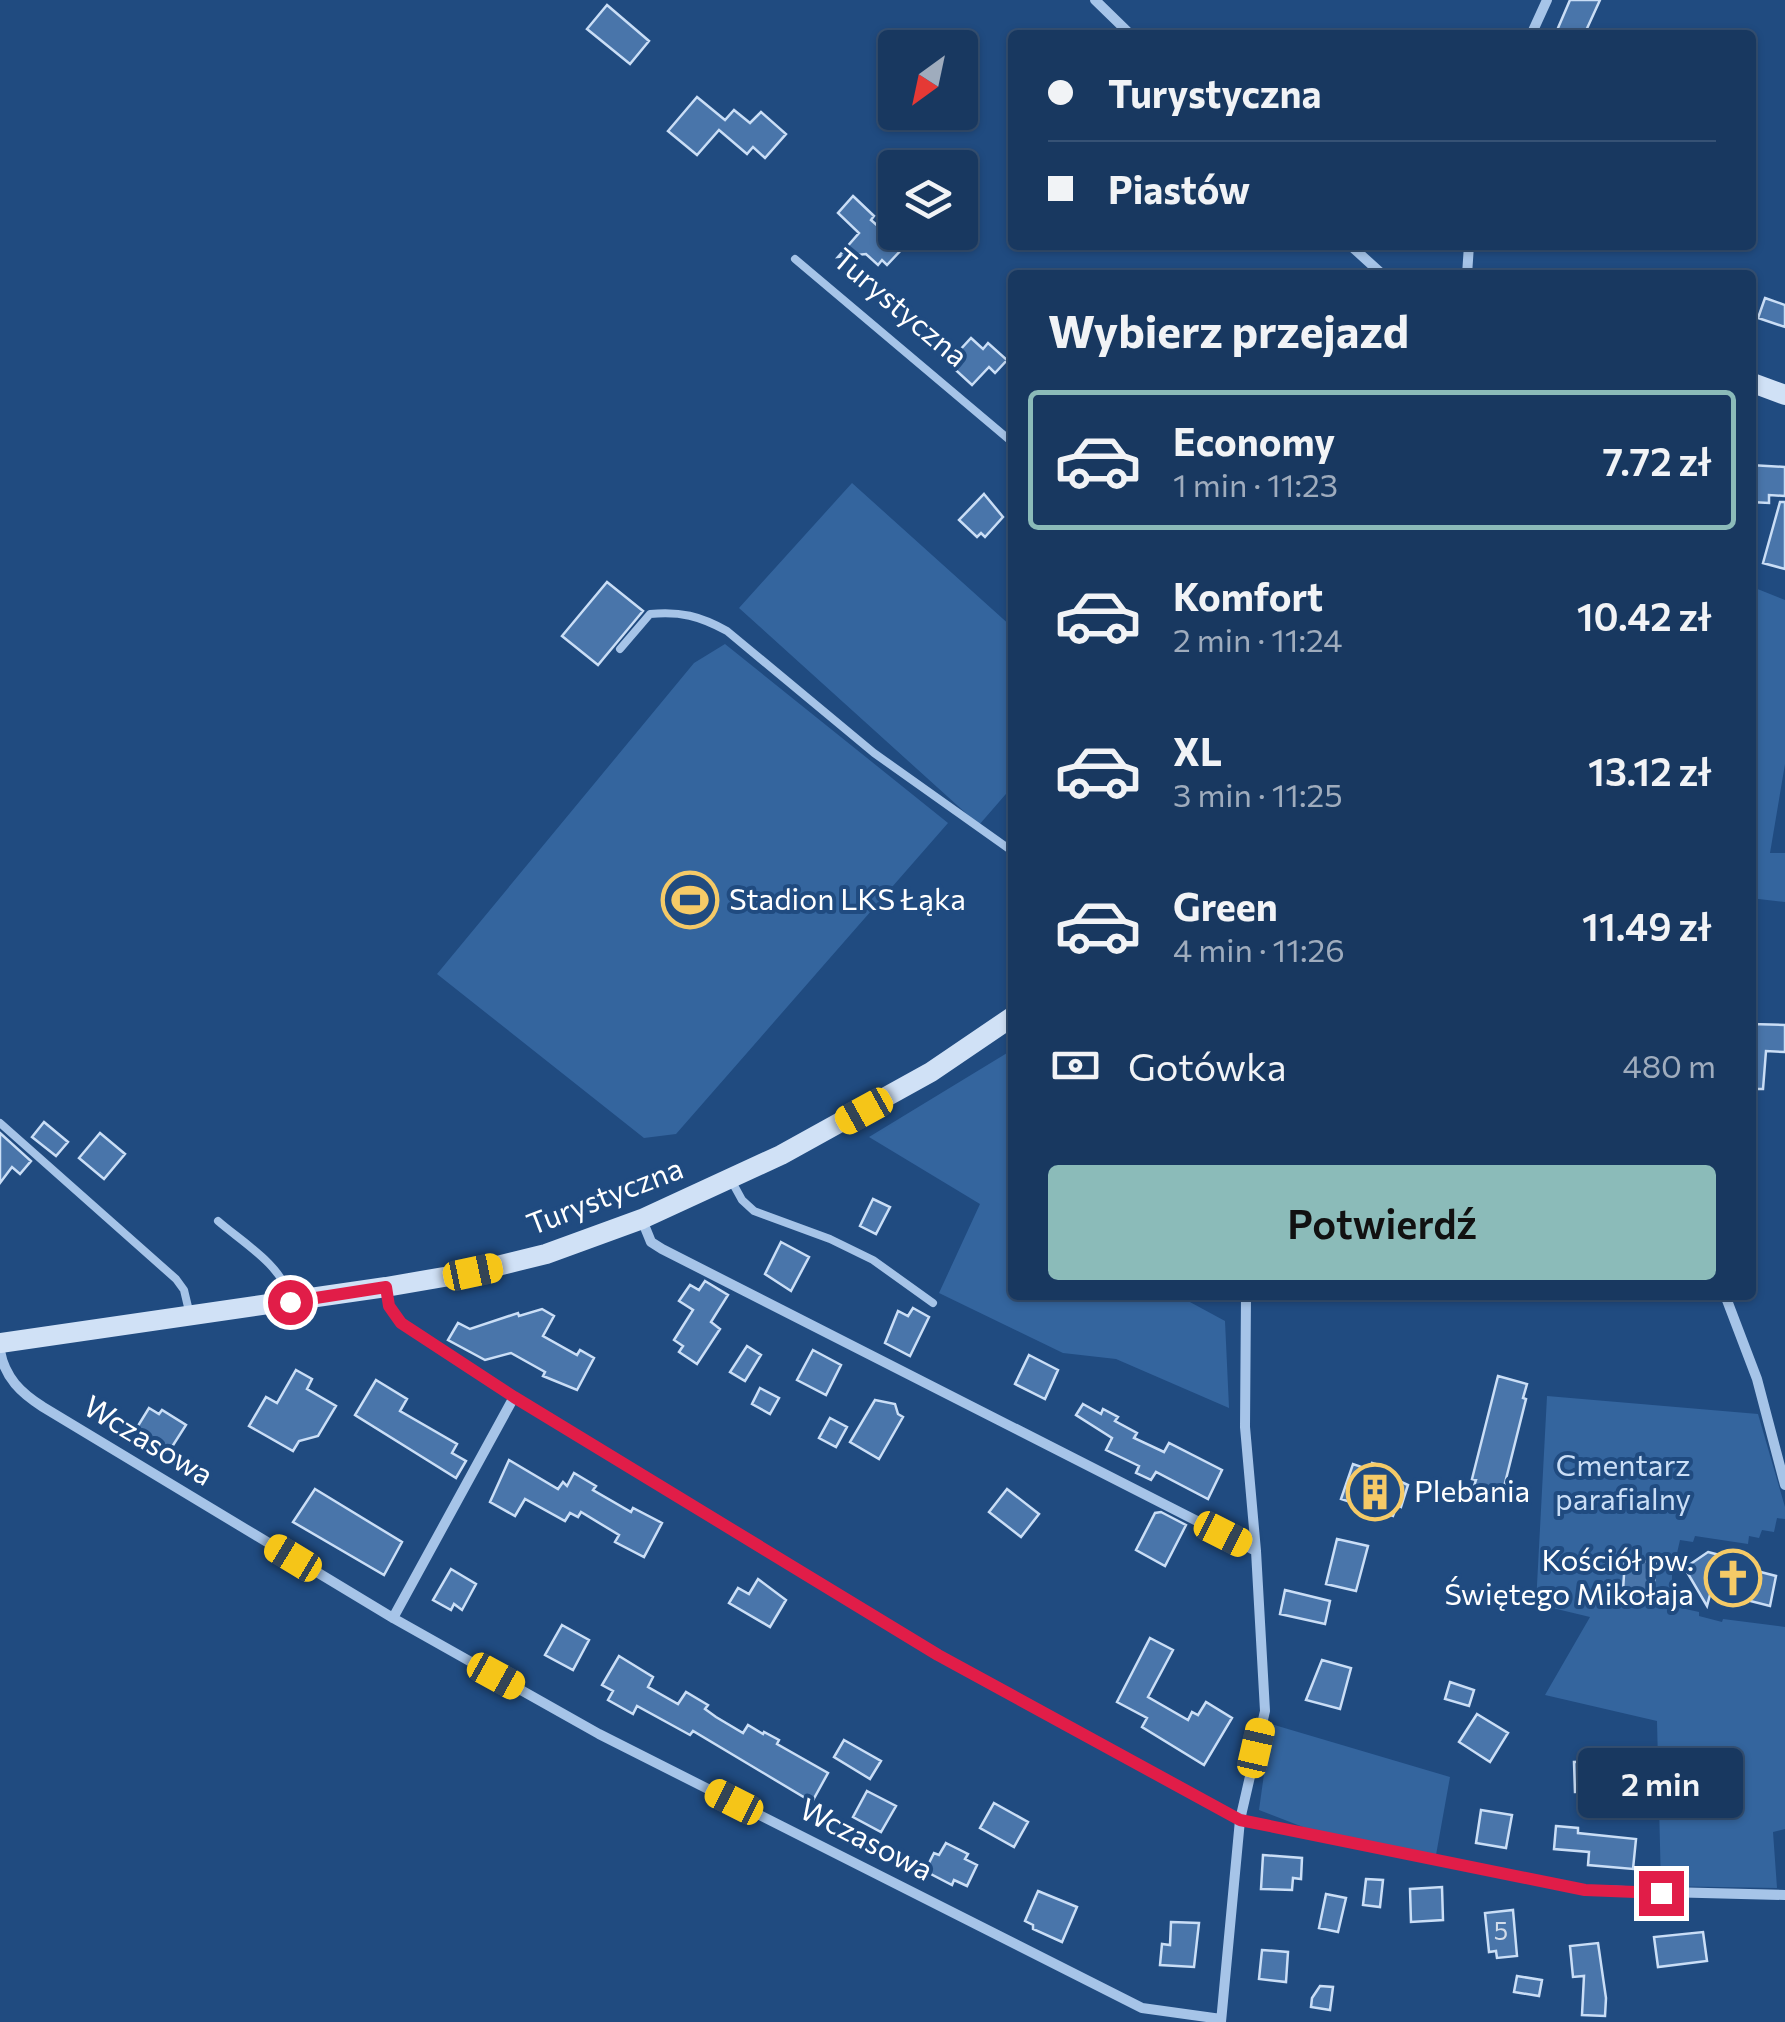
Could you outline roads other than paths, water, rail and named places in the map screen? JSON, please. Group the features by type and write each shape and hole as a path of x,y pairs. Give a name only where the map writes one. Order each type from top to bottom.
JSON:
{"main road":[{"path":"1756,384 1785,396"},
{"name":"Turystyczna","path":"0,1342 290,1302 511,1264 642,1219 731,1180 889,1097 1008,1020"}],"street":[{"path":"1095,0 1126,30"},
{"path":"1533,30 1548,0"},
{"path":"1355,250 1377,270"},
{"path":"642,1219 651,1242 662,1249 1256,1551"},
{"path":"386,1287 389,1306 401,1323 514,1397 938,1655 1240,1820 1585,1890 1785,1895"},
{"path":"1221,2021 1240,1820 1265,1712 1245,1428 1246,1300"},
{"path":"1727,1300 1757,1379 1785,1485"},
{"name":"Wczasowa","path":"0,1351 7,1374 27,1397 394,1618 599,1734 1142,2008 1221,2021"},
{"path":"394,1618 514,1397"}],"lane":[{"name":"Turystyczna","path":"795,258 1008,439"},
{"path":"620,649 650,614 679,611 706,619 727,631 874,753 1008,848"},
{"path":"0,1123 176,1279 186,1295 190,1316"},
{"path":"731,1180 742,1200 754,1211 830,1239 872,1260 933,1304"},
{"path":"218,1221 272,1269 285,1284 290,1302"}],"place":[{"name":"Stadion LKS Łąka","path":"690,900"},
{"name":"Plebania","path":"1375,1492"},
{"name":"Kościół pw. Świętego Mikołaja","path":"1733,1578"}],"park label":[{"name":"Cmentarz parafialny","path":"1623,1483"}]}
